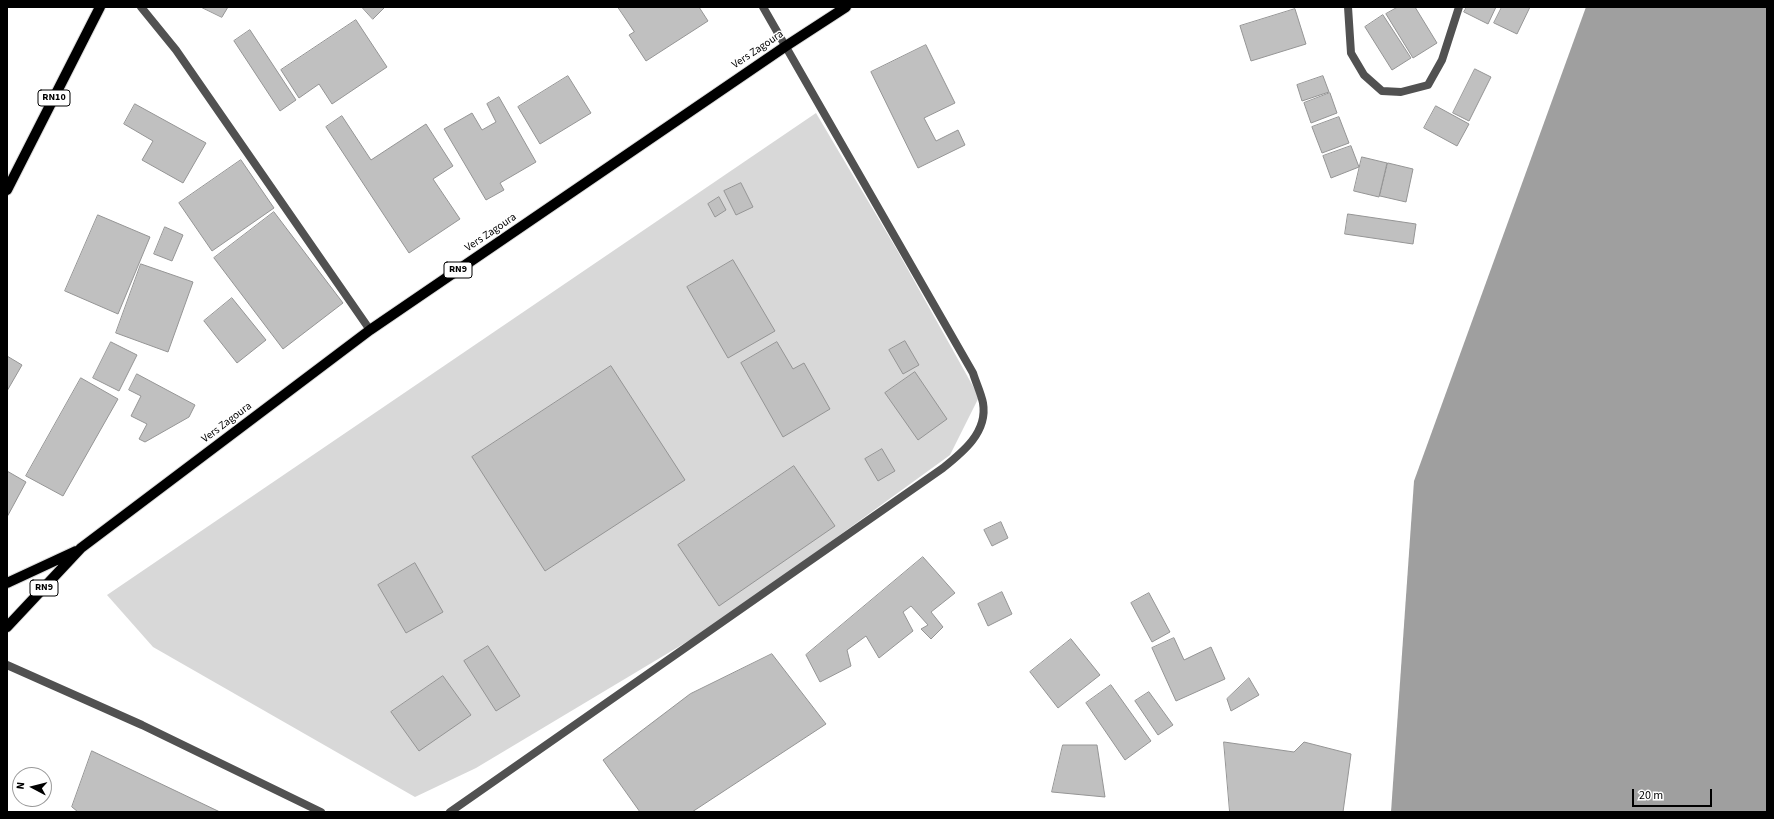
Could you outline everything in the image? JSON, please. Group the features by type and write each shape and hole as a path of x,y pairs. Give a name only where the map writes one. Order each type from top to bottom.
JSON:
{"main road":[{"name":"RN10","path":"7,190 100,7"},
{"name":"Vers Zagoura","path":"7,627 81,548 370,330 786,46 846,7"},
{"name":"Vers Zagoura","path":"7,583 81,548"}],"street":[{"path":"141,7 176,50 370,330"},
{"path":"450,812 943,468 968,447 981,426 983,404 973,373 763,7"},
{"path":"1348,7 1351,53 1364,75 1382,91 1401,92 1428,85 1442,60 1459,7"},
{"path":"7,665 142,725 321,812"}],"shaded area":[{"path":"1586,7 1767,7 1767,812 1391,812 1414,481"},
{"path":"816,113 897,250 979,397 950,455 720,622 476,768 415,797 153,647 107,595"}],"building":[{"path":"201,7 228,7 222,17"},
{"path":"362,7 385,7 373,19"},
{"path":"618,7 699,7 708,21 646,61 629,35 634,32"},
{"path":"1398,7 1415,7 1437,43 1413,58 1386,14"},
{"path":"1467,7 1496,7 1488,24 1464,12"},
{"path":"1502,7 1530,7 1517,34 1494,23"},
{"path":"1295,9 1306,44 1251,61 1240,26"},
{"path":"1383,15 1411,58 1392,70 1365,27"},
{"path":"356,20 387,67 332,104 319,84 299,98 281,70"},
{"path":"250,30 296,100 280,111 234,41"},
{"path":"926,45 955,103 924,118 936,141 958,130 965,145 918,168 871,72"},
{"path":"1475,69 1491,77 1469,121 1453,113"},
{"path":"568,76 591,113 540,144 518,107"},
{"path":"1323,76 1329,92 1302,101 1297,85"},
{"path":"1330,93 1337,113 1311,123 1304,103"},
{"path":"499,97 536,162 500,183 504,190 486,200 444,129 472,113 482,130 496,122 487,104"},
{"path":"135,104 206,143 183,183 142,160 153,141 124,124"},
{"path":"1436,106 1469,124 1457,146 1424,128"},
{"path":"342,116 371,160 426,124 453,166 433,179 460,219 409,253 326,127"},
{"path":"1339,117 1349,143 1322,153 1312,127"},
{"path":"1351,146 1359,167 1331,178 1323,156"},
{"path":"1362,157 1387,163 1379,197 1354,191"},
{"path":"241,160 274,208 212,251 179,203"},
{"path":"1388,163 1413,169 1406,202 1380,196"},
{"path":"741,183 753,207 736,215 724,191"},
{"path":"719,197 726,210 715,217 708,204"},
{"path":"274,212 343,303 283,349 214,258"},
{"path":"1348,214 1416,224 1413,244 1345,234"},
{"path":"98,215 150,237 118,314 65,291"},
{"path":"165,227 183,235 172,261 154,254"},
{"path":"733,260 775,331 728,358 687,287"},
{"path":"141,264 193,282 168,352 116,333"},
{"path":"232,298 266,340 237,363 204,321"},
{"path":"905,341 919,365 903,374 889,350"},
{"path":"111,342 137,355 119,391 93,378"},
{"path":"777,342 793,369 804,363 830,409 783,437 741,363"},
{"path":"7,356 22,365 7,391"},
{"path":"611,366 685,480 545,571 472,457"},
{"path":"915,372 947,419 918,440 885,393"},
{"path":"137,374 195,405 189,417 145,442 139,439 147,424 131,416 141,396 129,390"},
{"path":"81,378 118,399 63,496 26,476"},
{"path":"882,449 895,471 878,481 865,459"},
{"path":"794,466 835,526 719,606 678,545"},
{"path":"7,471 26,482 7,517"},
{"path":"1001,522 1008,538 992,546 984,530"},
{"path":"923,557 955,593 931,612 943,627 931,639 921,629 928,625 911,606 903,612 913,631 879,658 866,636 847,650 851,666 820,682 806,655"},
{"path":"415,563 443,612 406,633 378,585"},
{"path":"1002,592 1012,614 988,626 978,604"},
{"path":"1149,593 1170,632 1152,642 1131,603"},
{"path":"1174,638 1184,660 1211,647 1225,679 1176,701 1152,648"},
{"path":"1071,639 1100,675 1058,708 1030,672"},
{"path":"488,646 520,696 496,711 464,661"},
{"path":"772,654 826,724 692,812 640,812 603,760 690,694"},
{"path":"443,676 471,715 419,751 391,712"},
{"path":"1249,678 1259,695 1231,711 1227,699"},
{"path":"1111,685 1151,741 1125,760 1086,703"},
{"path":"1149,692 1173,725 1158,735 1135,701"},
{"path":"1224,742 1294,752 1304,742 1351,754 1343,812 1230,812"},
{"path":"1063,745 1097,745 1105,797 1052,792"},
{"path":"92,751 220,812 78,812 72,807"}]}
